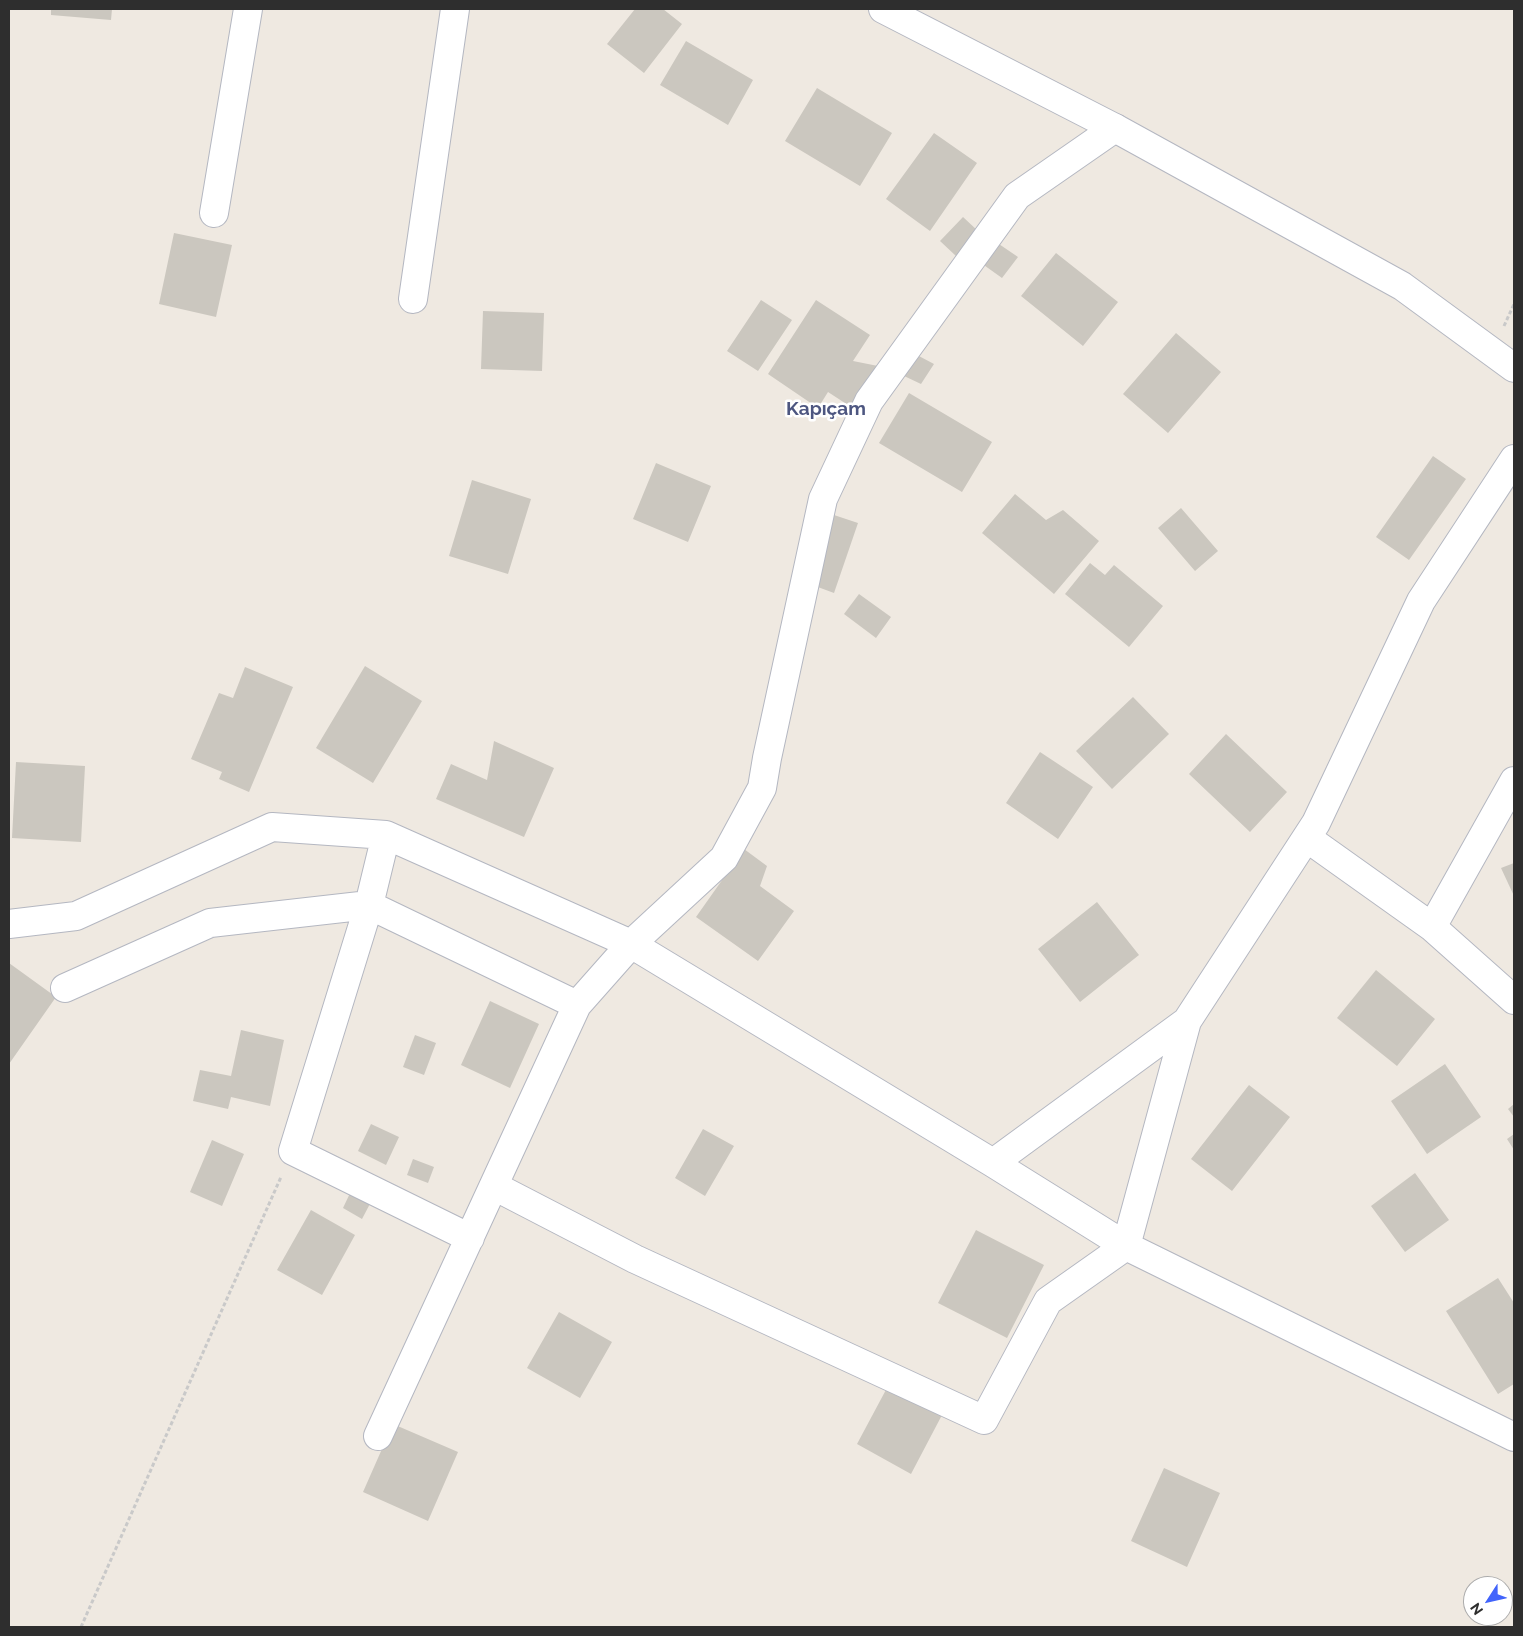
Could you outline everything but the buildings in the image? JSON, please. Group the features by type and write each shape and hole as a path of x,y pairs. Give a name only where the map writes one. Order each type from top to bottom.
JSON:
{"street":[{"path":"214,213 248,9"},
{"path":"413,299 455,9"},
{"path":"883,9 1114,128 1402,286 1514,368"},
{"path":"378,1436 577,1006 631,944 724,858 762,788 823,499 868,401 1017,196 1114,128"},
{"path":"494,1186 635,1259 984,1420 1048,1301 1126,1246 1187,1021 1316,823 1421,601 1514,459"},
{"path":"1432,927 1514,781"},
{"path":"9,924 76,916 272,827 386,835 631,944 993,1162 1126,1246 1514,1437"},
{"path":"386,835 369,905 293,1151 470,1238"},
{"path":"1307,838 1432,927 1514,1000"},
{"path":"64,988 210,923 369,905 577,1006"},
{"path":"993,1162 1187,1021"}],"path":[{"path":"81,1627 293,1151"}],"district":[{"name":"Kapıçam","path":"826,409"}]}
